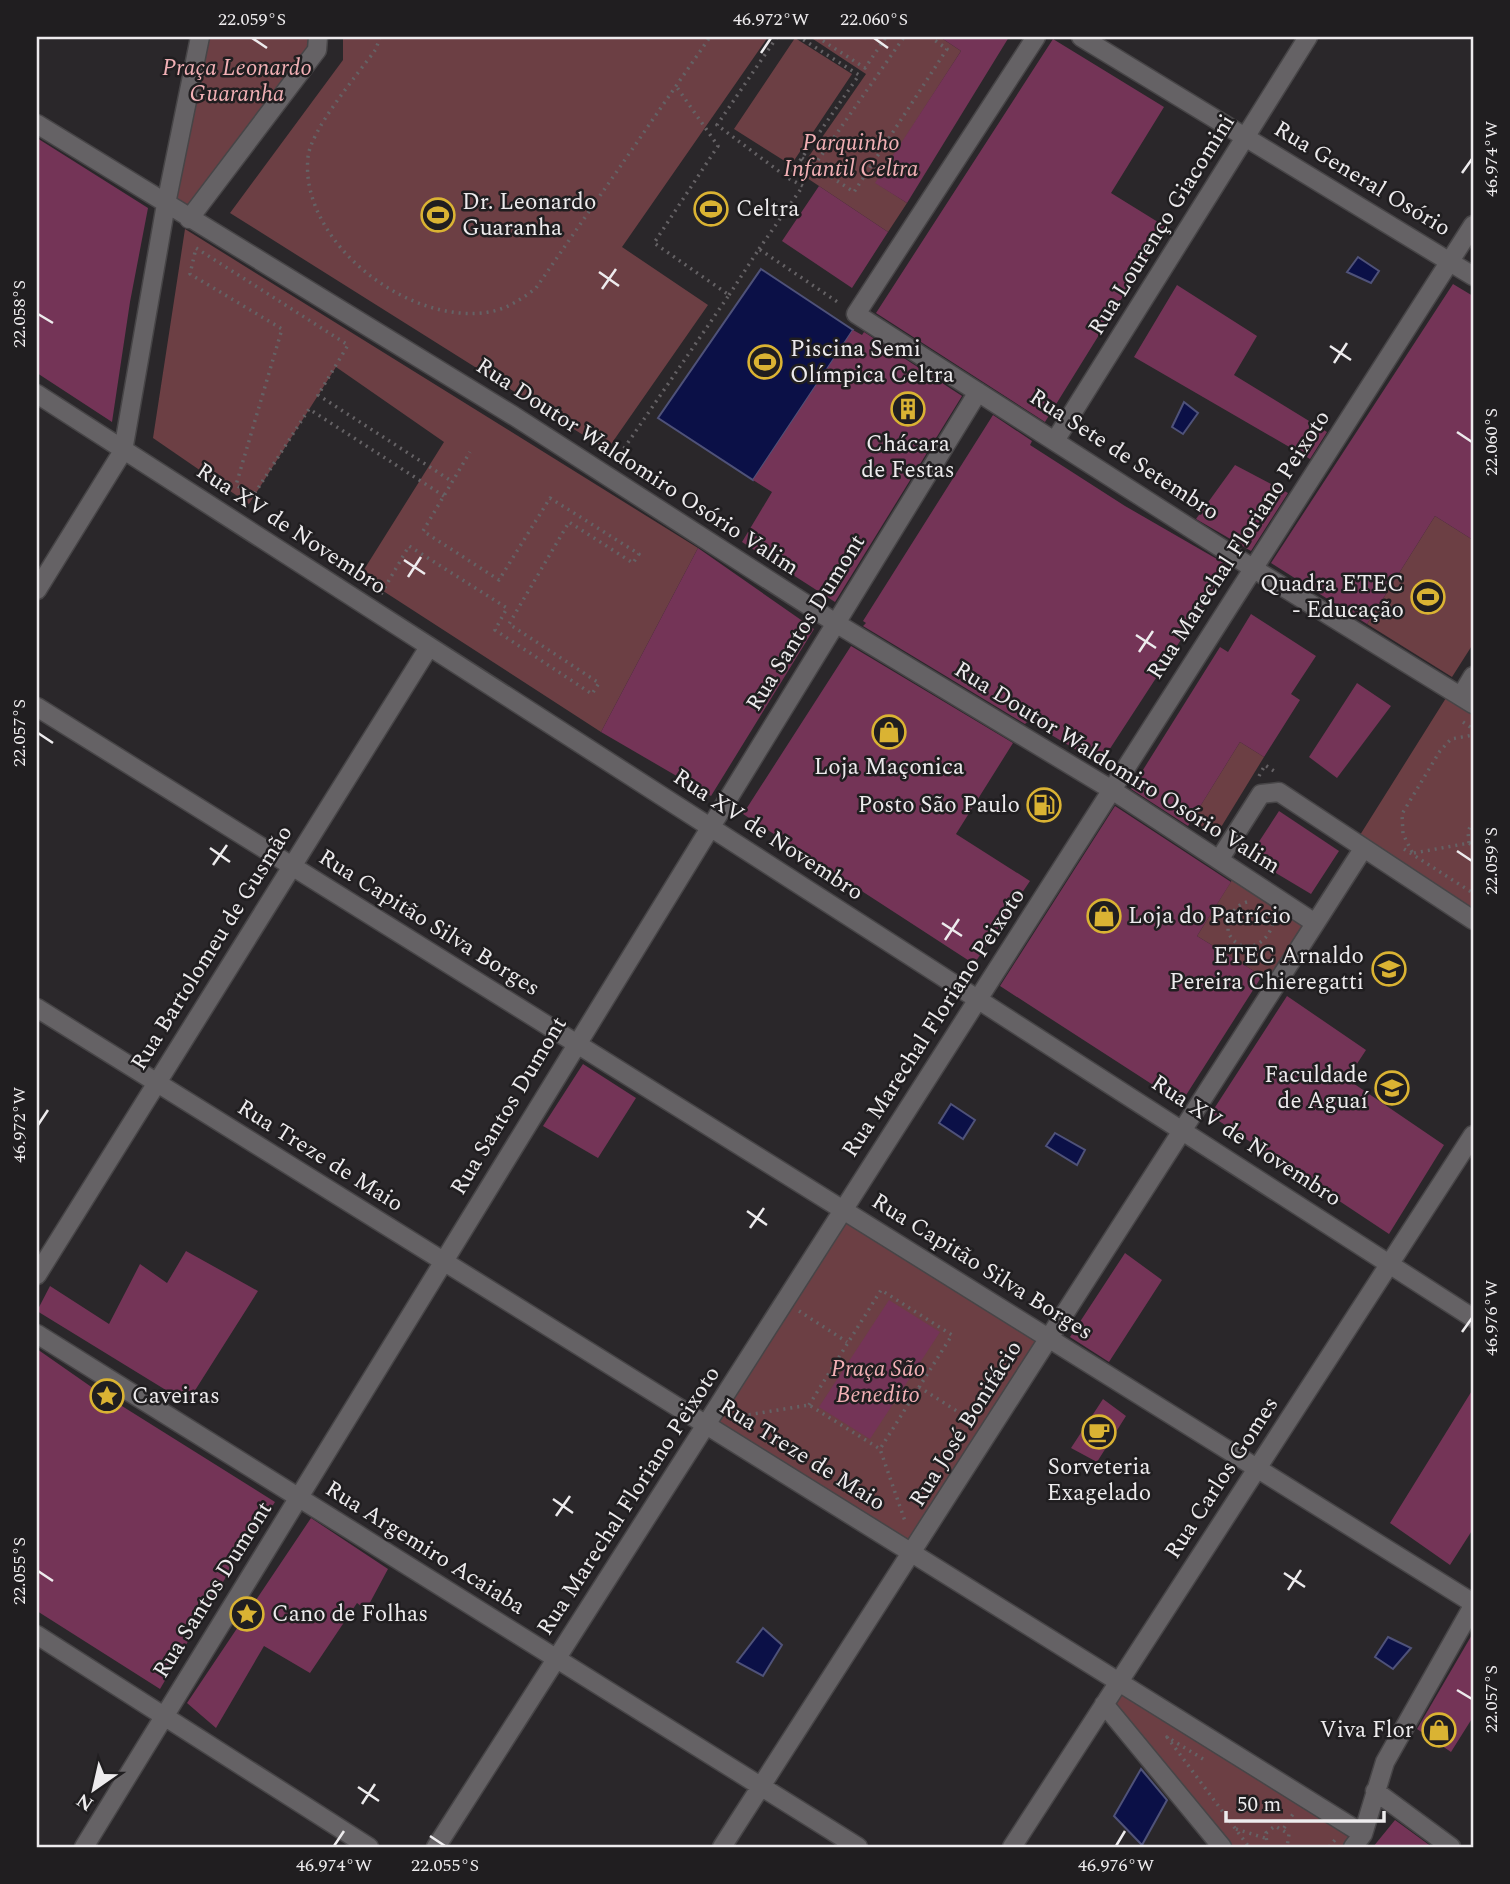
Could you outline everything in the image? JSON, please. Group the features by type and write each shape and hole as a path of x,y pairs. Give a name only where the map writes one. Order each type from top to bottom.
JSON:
{"street":[{"path":"37,590 123,451 166,204 200,37"},
{"path":"189,219 317,50 318,37"},
{"path":"856,314 1037,37"},
{"name":"Rua General Osório","path":"1081,37 1473,276"},
{"name":"Rua Lourenço Giacomini","path":"1056,439 1308,37"},
{"name":"Rua Doutor Waldomiro Osório Valim","path":"37,124 514,416 834,622 1111,790 1309,919"},
{"name":"Rua Marechal Floriano Peixoto","path":"436,1847 1473,225"},
{"name":"Rua Sete de Setembro","path":"856,314 1056,439 1254,569 1467,700"},
{"name":"Rua Santos Dumont","path":"84,1847 978,391"},
{"name":"Rua XV de Novembro","path":"37,394 1473,1318"},
{"name":"Rua Bartolomeu de Gusmão","path":"37,1275 429,647"},
{"path":"1467,700 1473,676"},
{"name":"Rua Capitão Silva Borges","path":"37,707 1473,1604"},
{"path":"1219,860 1261,794 1279,792 1473,920"},
{"name":"Rua José Bonifácio","path":"722,1847 913,1553 1182,1129 1309,919 1363,849"},
{"name":"Rua Treze de Maio","path":"37,1008 1119,1682 1358,1841"},
{"name":"Rua Carlos Gomes","path":"1012,1847 1473,1135"},
{"name":"Rua Argemiro Acaiaba","path":"37,1334 858,1847"},
{"path":"1358,1841 1385,1762 1473,1604"},
{"path":"37,1635 369,1847"},
{"path":"1104,1704 1222,1847"},
{"path":"1375,1791 1451,1847"}],"path":[{"path":"380,37 376,49 312,140 307,172 311,194 323,222 354,264 382,284 444,310 470,314 491,312 523,299 536,288 710,37"},
{"path":"613,463 803,186 788,178 717,125 777,37"},
{"path":"788,178 859,75 799,37"},
{"path":"817,37 864,68 886,37"},
{"path":"814,166 904,37"},
{"path":"802,158 854,192 947,48 930,37"},
{"path":"676,86 718,146 654,243 729,295"},
{"path":"444,496 309,409 253,496 236,485 282,329 190,274 197,248 348,345 318,395 453,482"},
{"path":"759,249 856,314"},
{"path":"379,598 409,545 507,607 495,630 592,694 599,683 509,624 569,522 633,563 639,554 550,498 499,580 423,531 470,452"},
{"path":"1454,717 1473,729"},
{"path":"1412,854 1403,834 1402,814 1440,751 1451,739 1473,735"},
{"path":"1258,777 1265,765 1287,780"},
{"path":"1412,854 1471,844 1468,831 1473,821"},
{"path":"1400,848 1473,892"},
{"path":"1258,903 1242,903 1235,909 1228,925 1230,937 1244,947 1257,946 1269,936 1273,923 1271,918"},
{"path":"1273,923 1309,919"},
{"path":"809,1405 881,1290 952,1335 880,1449"},
{"path":"803,1299 797,1310 847,1342"},
{"path":"919,1387 976,1423 982,1413"},
{"path":"729,1418 809,1405 880,1449 908,1529"},
{"path":"729,1418 736,1407"},
{"path":"729,1418 740,1424"},
{"path":"908,1529 915,1518"},
{"path":"897,1522 908,1529"},
{"path":"1212,1765 1167,1737 1249,1847"},
{"path":"1284,1828 1293,1814 1303,1820"},
{"path":"1267,1847 1265,1838 1272,1827 1284,1828"},
{"path":"1284,1828 1290,1838 1287,1847"},
{"path":"1236,1829 1265,1838"},
{"path":"1324,1833 1335,1840 1329,1847"}],"green space":[{"name":"Praça Leonardo Guaranha","path":"200,37 318,37 189,219 166,204"},
{"name":"Dr. Leonardo Guaranha","path":"343,37 768,37 622,247 708,305 607,450 230,213 343,60"},
{"name":"Parquinho Infantil Celtra","path":"810,37 940,37 961,51 876,183 907,203 888,232 798,172 866,74"},
{"path":"795,38 852,74 791,165 734,129"},
{"path":"185,229 698,548 601,732 360,576 444,442 336,367 249,504 153,438"},
{"name":"Quadra ETEC - Educação","path":"1435,516 1473,540 1473,644 1452,677 1367,624"},
{"path":"1451,690 1473,704 1473,920 1355,843"},
{"path":"1240,742 1264,757 1215,837 1191,821"},
{"path":"1237,872 1315,923 1275,984 1197,936"},
{"name":"Praça São Benedito","path":"843,1210 1050,1338 913,1554 706,1425"},
{"path":"1119,1682 1363,1834 1353,1847 1222,1847 1104,1704"}],"shaded area":[{"path":"1358,257 1379,271 1371,283 1347,272"},
{"name":"Piscina Semi Olímpica Celtra","path":"761,269 853,330 753,480 658,418"},
{"path":"1184,402 1198,413 1183,434 1172,427"},
{"path":"951,1104 975,1120 963,1139 939,1123"},
{"path":"1055,1133 1085,1150 1077,1165 1046,1146"},
{"path":"763,1628 782,1645 763,1676 737,1662"},
{"path":"1388,1637 1411,1648 1393,1669 1375,1657"},
{"path":"1141,1769 1167,1800 1142,1845 1114,1816"}],"building":[{"path":"940,37 1009,37 907,203 875,183 961,51"},
{"path":"1053,39 1164,107 1111,193 1166,227 1045,422 876,313"},
{"path":"37,138 148,208 130,302 112,422 37,373"},
{"path":"819,186 888,232 852,288 782,241"},
{"path":"1453,284 1473,296 1473,540 1435,516 1367,624 1271,563"},
{"path":"1177,285 1257,336 1234,375 1327,432 1310,459 1134,357"},
{"path":"853,330 862,335 864,332 962,396 835,602 742,542 772,492 753,480"},
{"path":"993,415 1032,441 1030,445 1125,506 1229,566 1100,764 1028,721 1025,724 863,626 866,623 863,621"},
{"path":"1235,465 1288,493 1251,551 1196,519"},
{"path":"698,548 814,629 711,796 601,732"},
{"path":"1251,614 1316,656 1291,694 1300,700 1264,757 1240,742 1188,826 1131,789 1220,647 1228,652"},
{"path":"851,646 1013,743 956,834 1030,881 974,964 743,814"},
{"path":"1357,683 1391,706 1337,778 1309,757"},
{"path":"1115,806 1231,882 1197,936 1262,976 1181,1103 1000,986"},
{"path":"1279,811 1339,851 1311,894 1249,857"},
{"path":"1287,996 1366,1050 1347,1079 1444,1145 1389,1234 1210,1115"},
{"path":"583,1064 636,1098 598,1158 543,1126"},
{"path":"186,1251 258,1291 187,1403 37,1311 50,1286 109,1324 140,1264 167,1283"},
{"path":"1125,1253 1162,1280 1109,1362 1070,1337"},
{"path":"889,1300 940,1332 870,1439 819,1407"},
{"path":"37,1349 90,1386 275,1502 233,1565 160,1689 37,1611"},
{"path":"1473,1389 1473,1529 1450,1565 1390,1523"},
{"name":"Sorveteria Exagelado","path":"1103,1399 1126,1416 1097,1462 1071,1448"},
{"path":"311,1518 388,1569 366,1610 357,1603 310,1673 264,1646 216,1728 187,1703"},
{"path":"1473,1633 1473,1717 1451,1752 1417,1729"},
{"path":"1395,1820 1432,1847 1373,1847"}],"place":[{"name":"Celtra","path":"711,209"},
{"name":"Dr. Leonardo Guaranha","path":"438,215"},
{"name":"Piscina Semi Olímpica Celtra","path":"765,362"},
{"name":"Chácara de Festas","path":"908,409"},
{"name":"Quadra ETEC - Educação","path":"1428,597"},
{"name":"Loja Maçonica","path":"889,732"},
{"name":"Posto São Paulo","path":"1044,805"},
{"name":"Loja do Patrício","path":"1104,916"},
{"name":"ETEC Arnaldo Pereira Chieregatti","path":"1389,969"},
{"name":"Faculdade de Aguaí","path":"1392,1088"},
{"name":"Caveiras","path":"107,1396"},
{"name":"Sorveteria Exagelado","path":"1099,1432"},
{"name":"Cano de Folhas","path":"247,1614"},
{"name":"Viva Flor","path":"1439,1730"}]}
